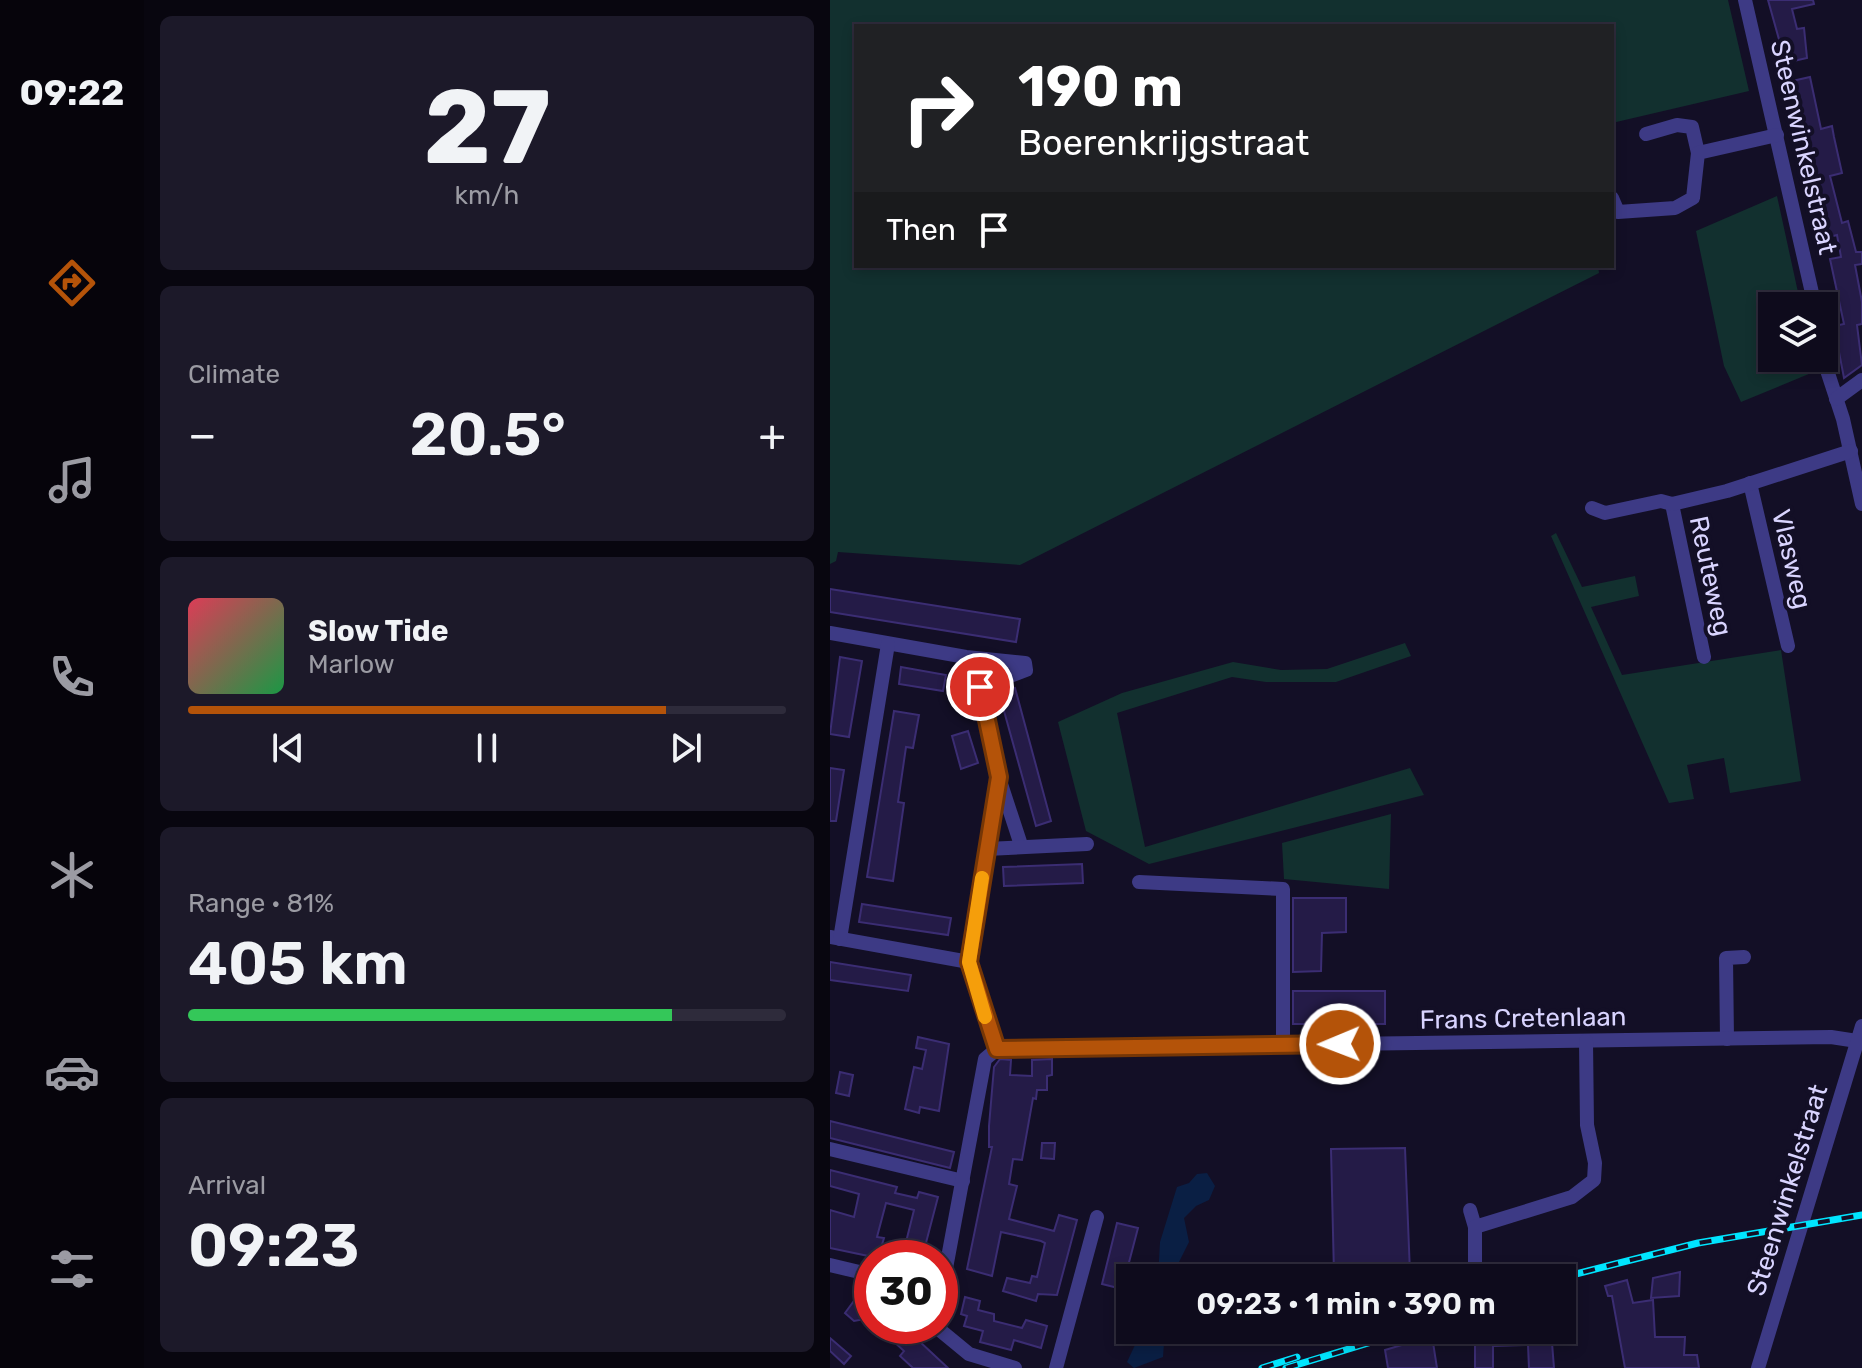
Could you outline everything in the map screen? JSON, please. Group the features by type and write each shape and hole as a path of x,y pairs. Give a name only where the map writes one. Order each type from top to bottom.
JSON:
{"street":[{"name":"Steenwinkelstraat","path":"1745,0 1812,292"},
{"path":"1614,203 1618,212 1624,212 1675,208 1693,198 1698,153 1692,127 1677,125 1646,134"},
{"path":"1698,153 1777,135"},
{"path":"1827,372 1851,451 1862,504"},
{"path":"1836,399 1862,380"},
{"path":"1592,508 1605,513 1661,501 1672,504 1851,451"},
{"name":"Vlasweg","path":"1750,483 1788,646"},
{"name":"Reuteweg","path":"1672,504 1704,657"},
{"path":"830,633 966,657 1025,663 1026,670 980,687"},
{"path":"888,644 835,938 969,962"},
{"path":"966,657 980,687 999,777 1021,845"},
{"path":"951,1240 985,1059 997,1049 969,962 999,777"},
{"path":"987,849 1087,844"},
{"path":"1139,882 1283,889 1283,1045"},
{"path":"1727,1039 1726,958 1744,957"},
{"name":"Steenwinkelstraat","path":"1758,1368 1862,1026"},
{"name":"Frans Cretenlaan","path":"997,1049 1831,1037 1857,1041"},
{"path":"1475,1227 1572,1197 1594,1180 1595,1163 1587,1125 1586,1041"},
{"path":"830,1149 963,1181"},
{"path":"1470,1210 1475,1227 1475,1264"},
{"path":"1056,1368 1097,1217"},
{"path":"830,1265 854,1271"},
{"path":"957,1344 969,1354 1015,1368"}],"green space":[{"path":"830,0 1728,0 1749,91 1614,123 1614,24 854,24 854,268 1598,268 1599,273 1020,565 838,552 836,561 830,564"},
{"path":"1777,196 1798,292 1758,292 1758,372 1814,372 1741,402 1724,366 1696,231"},
{"path":"1556,533 1582,587 1635,576 1639,596 1591,607 1622,675 1781,650 1801,781 1730,793 1724,758 1687,765 1694,799 1669,803 1551,536"},
{"path":"1405,643 1411,656 1336,682 1266,682 1232,677 1117,713 1145,847 1410,768 1424,795 1149,864 1086,831 1058,722 1122,693 1233,662 1281,670 1327,669"},
{"path":"1391,814 1389,889 1284,879 1282,843"}],"water":[{"path":"1207,1173 1215,1186 1209,1200 1196,1206 1184,1218 1189,1242 1178,1264 1159,1264 1160,1242 1177,1187 1189,1183 1197,1174"},
{"path":"1135,1344 1164,1344 1163,1357 1134,1368 1127,1362"}],"building":[{"path":"1768,0 1813,0 1814,4 1792,9 1797,29 1804,28 1807,58 1789,62 1785,42 1780,43"},
{"path":"1810,77 1821,129 1832,126 1842,173 1830,176 1842,223 1848,221 1856,252 1862,252 1862,264 1855,265 1862,302 1862,324 1857,325 1862,365 1844,378 1838,347 1838,325 1844,324 1830,259 1841,257 1837,235 1825,238 1793,98 1796,97 1792,81"},
{"path":"830,589 1020,619 1016,642 830,612"},
{"path":"840,657 862,661 849,737 830,734"},
{"path":"901,667 946,675 943,691 899,684"},
{"path":"1015,688 1051,821 1036,826 999,693"},
{"path":"894,711 919,715 913,748 906,747 898,802 904,803 893,881 867,877"},
{"path":"968,731 978,763 961,769 952,736"},
{"path":"830,768 844,770 836,821 830,821"},
{"path":"1082,864 1083,883 1004,886 1003,867"},
{"path":"1293,898 1346,898 1346,932 1322,933 1321,971 1293,972"},
{"path":"862,904 951,918 948,935 859,922"},
{"path":"830,962 911,975 908,991 830,980"},
{"path":"1293,991 1385,991 1385,1024 1293,1024"},
{"path":"918,1037 949,1044 939,1111 920,1107 919,1113 905,1109 914,1067 922,1069 926,1050 916,1048"},
{"path":"1000,1059 1011,1060 1010,1075 1032,1076 1032,1060 1052,1059 1052,1075 1047,1076 1047,1090 1037,1090 1036,1099 1033,1098 1022,1160 1013,1159 1009,1184 1017,1186 1009,1219 1054,1231 1059,1215 1077,1220 1057,1295 1038,1294 1036,1301 1003,1291 1007,1278 1030,1283 1032,1276 1037,1277 1045,1243 1041,1241 1001,1232 992,1276 967,1269 992,1147 989,1147 989,1126 994,1067"},
{"path":"840,1072 853,1075 849,1096 836,1093"},
{"path":"830,1121 954,1152 950,1168 830,1138"},
{"path":"1042,1143 1055,1143 1054,1159 1041,1158"},
{"path":"1405,1148 1410,1264 1334,1264 1331,1149"},
{"path":"830,1170 897,1187 895,1193 917,1198 919,1192 938,1197 927,1240 906,1240 914,1210 886,1203 877,1237 883,1240 854,1240 854,1253 830,1248 830,1210 854,1217 859,1194 830,1186"},
{"path":"1117,1223 1138,1228 1129,1264 1116,1264 1116,1288 1102,1284"},
{"path":"1680,1272 1679,1296 1651,1298 1653,1278"},
{"path":"1627,1280 1633,1303 1653,1300 1655,1337 1685,1337 1684,1355 1697,1355 1699,1368 1625,1368 1612,1296 1608,1296 1605,1286"},
{"path":"965,1297 980,1301 978,1310 994,1314 994,1321 1022,1328 1026,1320 1047,1326 1041,1348 1014,1340 1011,1350 980,1342 983,1331 964,1326 967,1316 961,1314"},
{"path":"854,1301 854,1321 845,1313"},
{"path":"830,1338 851,1356 844,1364 830,1351"},
{"path":"896,1344 922,1344 948,1368 913,1368 900,1356 904,1351"},
{"path":"1405,1344 1433,1344 1437,1368 1388,1368 1385,1350"},
{"path":"1475,1344 1552,1344 1554,1368 1529,1368 1528,1345 1493,1346 1493,1368 1475,1368"}],"railway":[{"path":"1576,1274 1698,1243 1862,1215"},
{"path":"1286,1368 1365,1344"},
{"path":"1262,1368 1297,1357"}],"slow traffic":[{"path":"982,878 969,962 985,1017"}],"route":[{"path":"980,687 999,777 969,962 991,1039 997,1049 1340,1044"}]}
